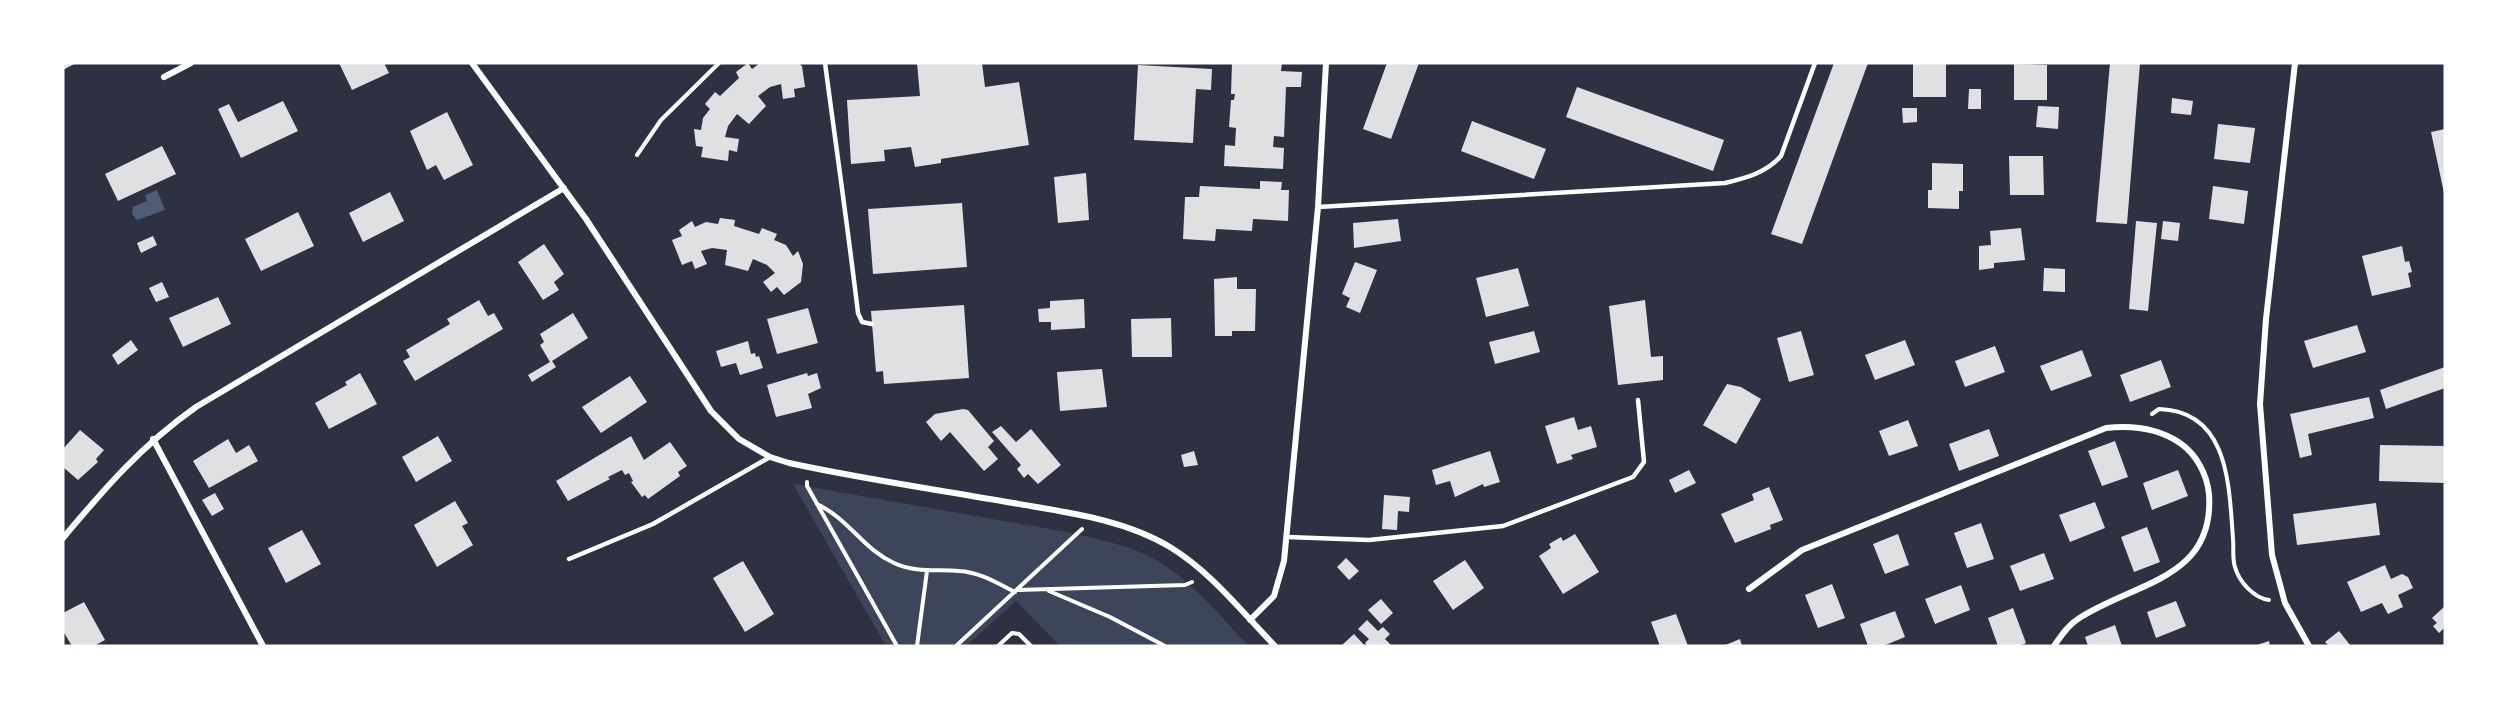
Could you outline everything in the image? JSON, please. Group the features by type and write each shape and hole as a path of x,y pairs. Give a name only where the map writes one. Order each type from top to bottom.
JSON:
{"street":[{"path":"164,77 191,63"},
{"path":"472,63 564,188 711,411 739,439 770,457 810,468 1086,517 1153,537 1169,546 1203,572 1275,646"},
{"path":"1250,620 1274,596 1279,584 1287,537 1318,207 1326,63"},
{"path":"2295,63 2266,319 2260,404 2272,555 2285,603 2309,646"},
{"path":"63,538 117,474 153,439 218,391 564,188"},
{"path":"1749,589 1802,550 2106,428 2138,427 2167,436 2182,445 2202,467 2208,488 2210,508 2201,540 2184,564 2168,575 2077,619 2066,629 2054,646"},
{"path":"153,439 263,646"}],"lane":[{"path":"825,63 850,238 858,313 862,322 872,324"},
{"path":"1318,207 1725,183 1745,178 1773,165 1781,156 1815,63"},
{"path":"1287,537 1369,540 1503,526 1633,477 1644,462 1638,400"},
{"path":"569,559 653,524 770,457"}],"path":[{"path":"637,155 661,120 719,63"},
{"path":"810,468 807,486 897,646"},
{"path":"817,504 832,511 882,557 896,564 927,571 975,573 1016,591 1185,585 1191,583 1203,572"},
{"path":"956,646 1077,536 1083,528 1086,517"},
{"path":"917,646 927,571"},
{"path":"1046,589 1110,617 1165,646"},
{"path":"998,646 1012,633 1019,634 1030,646"}],"shaded area":[{"path":"157,190 165,210 137,220 132,214 133,207 147,201 145,195"},
{"path":"793,484 1067,532 1132,549 1152,558 1179,576 1204,598 1249,646 1060,646 1016,601 966,646 886,646"}],"building":[{"path":"63,63 76,63 63,70"},
{"path":"339,63 384,63 389,73 352,90"},
{"path":"748,63 752,69 760,63 798,63 802,66 805,87 794,89 795,97 783,99 781,84 770,87 758,96 766,106 749,124 737,114 728,126 725,137 739,139 737,152 729,150 728,161 701,157 703,147 696,146 694,129 701,130 703,118 710,109 705,104 715,92 720,96 739,78 736,72"},
{"path":"917,63 982,63 985,87 1019,82 1029,145 941,159 941,163 915,167 911,147 884,150 885,161 851,164 847,100 920,96"},
{"path":"1232,63 1282,63 1281,71 1302,72 1301,87 1286,87 1284,137 1274,136 1273,147 1284,148 1283,169 1224,166 1225,145 1235,146 1236,128 1229,127 1231,100 1234,100 1235,94 1231,94"},
{"path":"1387,63 1419,63 1391,139 1363,129"},
{"path":"1834,63 1868,63 1802,244 1771,234"},
{"path":"1913,63 1946,64 1946,97 1913,97"},
{"path":"2110,63 2140,63 2127,224 2096,222"},
{"path":"2014,64 2047,65 2047,100 2014,100"},
{"path":"1138,65 1212,69 1211,90 1196,89 1193,143 1134,140"},
{"path":"1577,87 1724,140 1713,171 1566,117"},
{"path":"1969,89 1981,89 1981,109 1968,109"},
{"path":"2172,98 2193,101 2191,115 2171,113"},
{"path":"283,101 298,131 241,158 218,109 229,104 238,122"},
{"path":"2038,106 2059,107 2058,129 2036,127"},
{"path":"1902,108 1917,108 1917,122 1903,123"},
{"path":"447,112 473,165 444,180 436,165 427,170 410,131"},
{"path":"1472,121 1546,149 1534,179 1461,151"},
{"path":"2218,124 2255,128 2250,163 2214,159"},
{"path":"2445,129 2445,193 2444,193 2431,132"},
{"path":"162,146 176,174 118,201 105,174"},
{"path":"2009,156 2043,156 2044,195 2010,195"},
{"path":"1932,163 1963,164 1963,191 1959,191 1959,209 1928,208 1928,190 1932,190"},
{"path":"1086,173 1089,220 1058,223 1054,177"},
{"path":"1260,181 1282,182 1281,190 1289,190 1288,221 1253,219 1252,231 1216,229 1215,241 1183,239 1185,197 1199,197 1200,186 1260,189"},
{"path":"2213,186 2248,191 2244,224 2209,219"},
{"path":"390,192 404,221 363,242 349,213"},
{"path":"962,203 967,267 873,274 868,209"},
{"path":"298,212 314,246 261,271 245,239"},
{"path":"720,218 735,220 734,226 759,234 762,228 777,234 774,240 786,245 793,256 798,251 803,264 801,282 784,295 777,287 771,292 763,282 775,273 767,265 753,259 748,271 725,265 727,250 712,248 701,251 707,264 695,269 692,261 682,265 672,240 682,236 679,230 692,221 695,227 706,222 718,224"},
{"path":"1398,219 1401,241 1354,248 1353,223"},
{"path":"2136,221 2157,223 2148,311 2129,309"},
{"path":"2163,221 2180,223 2178,241 2161,239"},
{"path":"2021,228 2025,260 1994,263 1994,268 1979,270 1979,246 1991,245 1990,231"},
{"path":"153,236 157,245 141,253 137,243"},
{"path":"544,244 564,274 554,282 559,290 543,300 518,262"},
{"path":"2402,246 2405,262 2409,261 2412,272 2408,273 2411,287 2372,296 2362,256"},
{"path":"1355,262 1377,270 1360,313 1346,307 1350,298 1342,294"},
{"path":"1518,268 1529,306 1486,317 1476,278"},
{"path":"2044,268 2065,269 2065,292 2043,291"},
{"path":"1237,277 1237,289 1256,289 1255,331 1232,331 1232,336 1215,336 1214,279"},
{"path":"162,282 169,297 156,302 149,288"},
{"path":"218,297 231,324 183,347 169,318"},
{"path":"1084,299 1085,328 1051,330 1051,322 1039,322 1038,309 1050,308 1050,301"},
{"path":"479,300 488,316 494,313 503,329 415,381 403,361 410,357 406,350 450,324 447,319"},
{"path":"1645,300 1651,357 1663,356 1663,380 1618,385 1609,306"},
{"path":"964,305 969,378 884,384 883,371 876,372 871,311"},
{"path":"808,308 818,343 777,354 767,319"},
{"path":"573,313 588,338 552,361 556,367 532,382 528,375 550,362 540,345 544,342 540,334"},
{"path":"1171,318 1172,357 1132,357 1131,319"},
{"path":"2357,325 2366,352 2313,368 2304,341"},
{"path":"1534,331 1540,352 1495,364 1489,342"},
{"path":"1801,331 1814,375 1789,382 1777,338"},
{"path":"131,340 138,350 118,365 112,355"},
{"path":"1905,340 1915,365 1875,380 1865,355"},
{"path":"748,341 751,354 755,353 756,357 759,356 763,368 740,375 736,363 721,367 716,351"},
{"path":"1995,346 2005,372 1965,387 1955,361"},
{"path":"2082,350 2092,376 2051,391 2040,366"},
{"path":"2161,360 2171,387 2130,402 2120,375"},
{"path":"2445,367 2445,388 2386,409 2380,390"},
{"path":"1102,369 1107,407 1060,411 1057,372"},
{"path":"360,373 377,404 329,429 315,403 347,385 345,382"},
{"path":"807,373 808,376 817,373 821,388 808,394 812,408 776,417 767,385"},
{"path":"630,376 647,402 601,433 582,407"},
{"path":"1727,384 1741,387 1761,399 1736,444 1703,425"},
{"path":"2369,397 2374,418 2308,434 2312,455 2300,458 2290,414"},
{"path":"968,410 994,441 988,447 998,459 984,471 950,432 941,441 926,422 935,414"},
{"path":"1574,417 1578,430 1591,426 1597,447 1571,455 1573,459 1557,464 1545,426"},
{"path":"1908,420 1918,446 1889,456 1879,431"},
{"path":"1001,426 1016,442 1031,429 1061,465 1038,484 1028,474 1024,478 1017,469 1021,465 992,432"},
{"path":"1989,429 1999,456 1959,471 1949,444"},
{"path":"80,430 104,450 96,459 98,462 78,480 63,467 63,449"},
{"path":"438,436 452,461 416,482 402,457"},
{"path":"631,436 644,460 670,442 687,466 678,472 680,476 648,499 645,495 642,497 631,482 633,481 629,473 625,475 622,470 608,477 610,479 568,501 556,481"},
{"path":"228,439 236,453 249,445 258,461 209,488 193,461"},
{"path":"2115,441 2128,477 2102,486 2088,451"},
{"path":"2380,445 2445,446 2445,483 2379,481"},
{"path":"1194,451 1198,465 1184,467 1181,455"},
{"path":"1490,451 1500,482 1484,487 1483,484 1455,497 1450,481 1436,485 1432,470"},
{"path":"1689,470 1696,483 1675,493 1669,480"},
{"path":"2178,470 2188,496 2152,510 2143,483"},
{"path":"1769,487 1783,520 1770,525 1771,529 1735,543 1721,514 1754,500 1752,494"},
{"path":"215,493 224,509 212,516 202,500"},
{"path":"1384,495 1410,497 1409,512 1398,511 1397,530 1382,529"},
{"path":"455,501 468,523 462,526 473,545 437,567 414,525"},
{"path":"2095,502 2105,528 2070,542 2059,515"},
{"path":"2376,503 2380,535 2297,545 2293,514"},
{"path":"1981,523 1994,559 1967,568 1954,533"},
{"path":"2147,527 2160,562 2134,572 2121,537"},
{"path":"302,530 321,564 286,583 268,548"},
{"path":"1575,534 1599,572 1563,594 1539,556 1551,548 1549,544 1561,537 1563,541"},
{"path":"1898,534 1909,565 1885,574 1873,544"},
{"path":"2044,553 2054,579 2020,591 2010,566"},
{"path":"1346,558 1359,571 1349,580 1337,567"},
{"path":"1465,560 1484,588 1453,610 1433,581"},
{"path":"743,561 774,614 745,632 713,578"},
{"path":"2385,565 2391,579 2402,574 2408,577 2413,588 2398,595 2403,607 2388,614 2382,603 2361,612 2347,582"},
{"path":"1832,584 1845,618 1818,628 1805,595"},
{"path":"1961,585 1970,610 1935,624 1925,599"},
{"path":"1381,599 1393,613 1381,624 1368,610"},
{"path":"2176,601 2186,626 2156,638 2147,612"},
{"path":"84,602 105,640 94,646 72,646 63,631 63,613"},
{"path":"2445,606 2445,627 2439,633 2433,626 2437,623 2432,618"},
{"path":"2013,608 2026,643 2019,646 1998,646 1988,618"},
{"path":"1895,611 1905,637 1883,646 1868,646 1860,624"},
{"path":"1676,614 1688,646 1660,646 1651,622"},
{"path":"1367,620 1378,631 1383,627 1390,634 1385,639 1392,646 1368,646 1365,643 1369,639 1358,629"},
{"path":"2115,625 2122,646 2088,646 2085,637"},
{"path":"2339,631 2350,645 2329,646 2325,642"},
{"path":"1354,634 1365,646 1341,646"},
{"path":"1740,639 1742,646 1723,646"},
{"path":"2269,641 2270,646 2254,646"}]}
